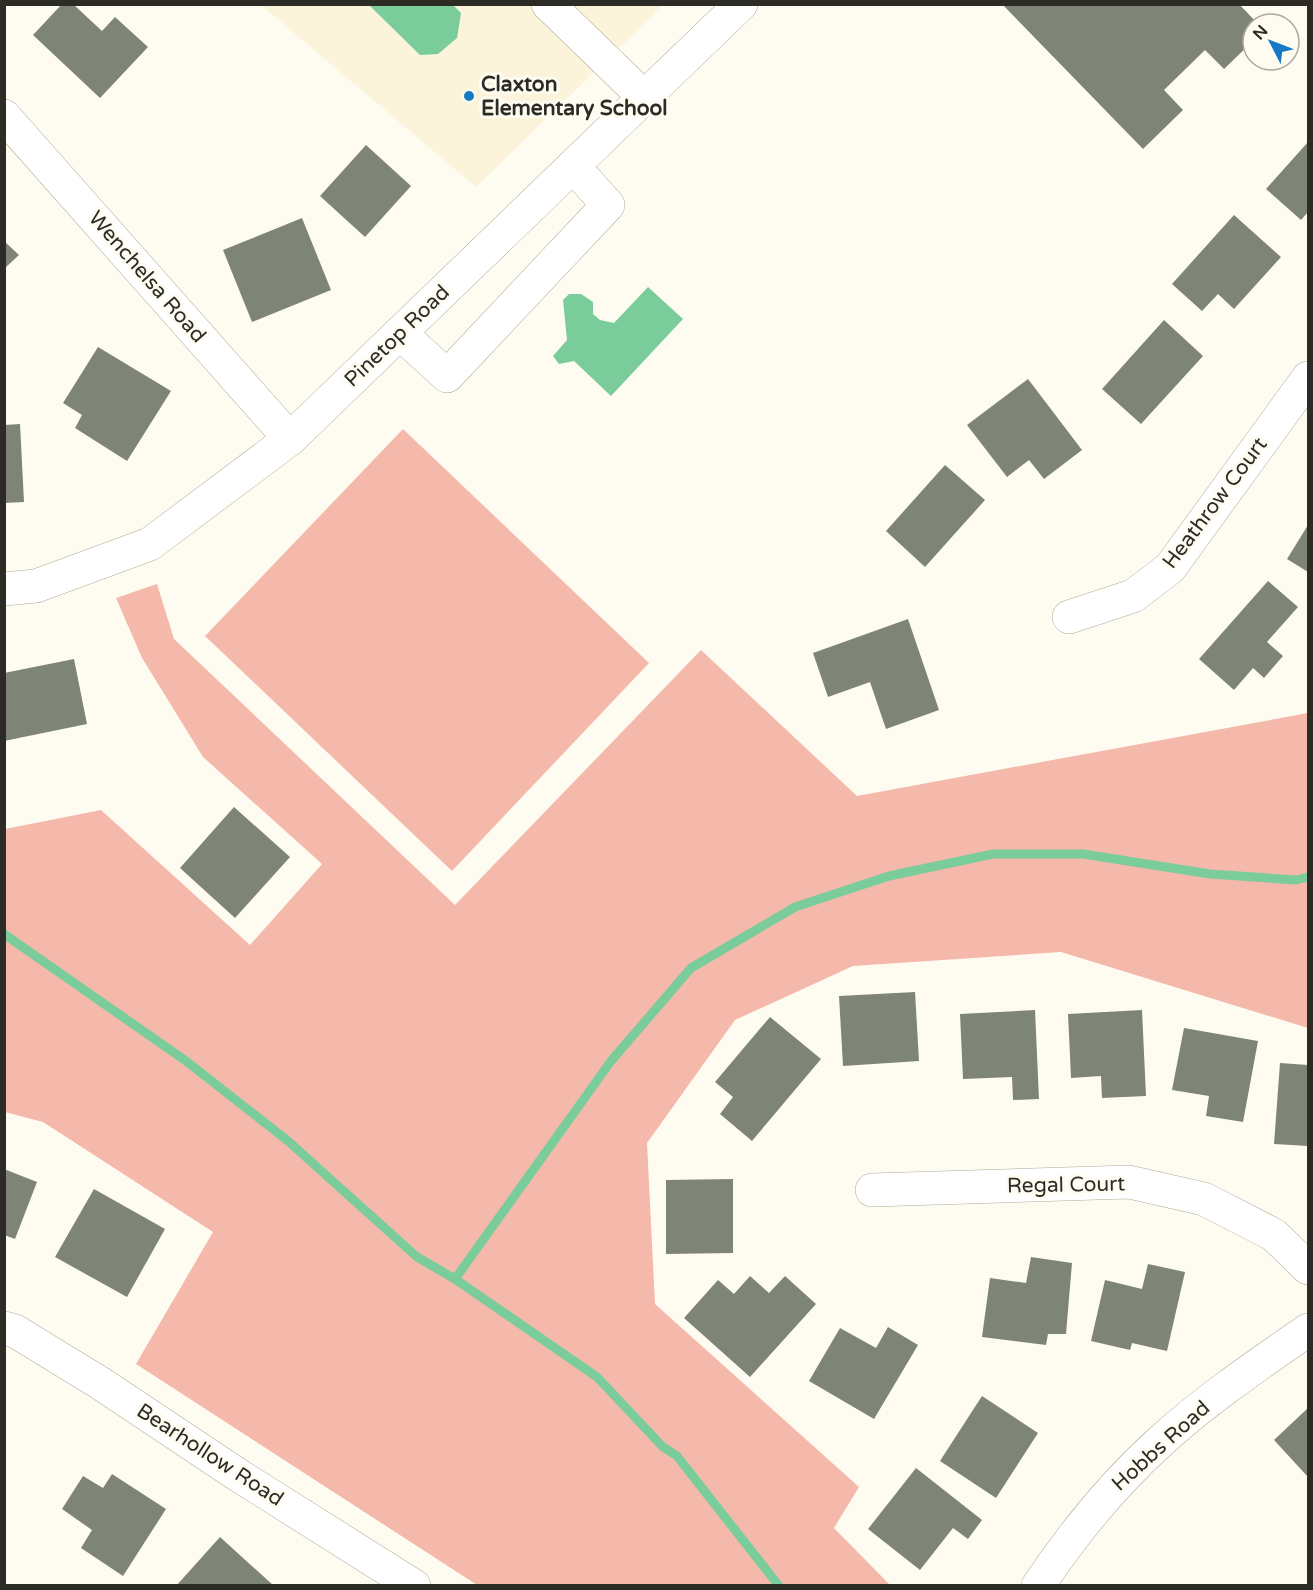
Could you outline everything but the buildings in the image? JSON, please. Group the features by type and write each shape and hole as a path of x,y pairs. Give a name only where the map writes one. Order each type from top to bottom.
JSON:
{"street":[{"path":"548,4 644,97"},
{"name":"Pinetop Road","path":"4,590 36,586 150,544 290,439 741,4"},
{"name":"Wenchelsa Road","path":"4,116 290,439"},
{"path":"400,333 447,376 608,206 573,166"},
{"name":"Heathrow Court","path":"1069,617 1133,596 1170,568 1308,378"},
{"name":"Regal Court","path":"872,1190 1129,1182 1204,1199 1274,1235 1308,1268"},
{"name":"Bearhollow Road","path":"4,1328 15,1331 100,1383 235,1473 414,1586"},
{"name":"Hobbs Road","path":"1038,1586 1070,1539 1105,1497 1162,1439 1240,1377 1308,1330"}],"shaded area":[{"name":"Claxton Elementary School","path":"261,5 663,5 476,187"},
{"path":"369,5 453,5 461,13 457,38 438,54 420,55"},
{"path":"648,287 683,319 611,396 574,361 559,364 553,356 567,340 563,300 569,294 581,294 593,302 593,314 600,320 614,323"},
{"path":"403,429 649,663 452,871 205,636"},
{"path":"157,584 174,639 455,905 701,650 857,796 1308,713 1308,1028 1061,952 853,966 735,1020 647,1143 655,1304 859,1487 834,1528 890,1585 477,1585 136,1364 213,1232 43,1122 5,1112 5,829 101,810 250,945 322,864 203,757 142,658 116,598"}],"waterway":[{"path":"455,1279 611,1061 691,968 795,907 889,876 993,854 1083,854 1210,874 1296,880 1308,877"},
{"path":"4,934 186,1061 288,1141 417,1257 455,1279 597,1377 663,1447 677,1456 779,1586"}],"place":[{"name":"Claxton Elementary School","path":"469,96"}]}
